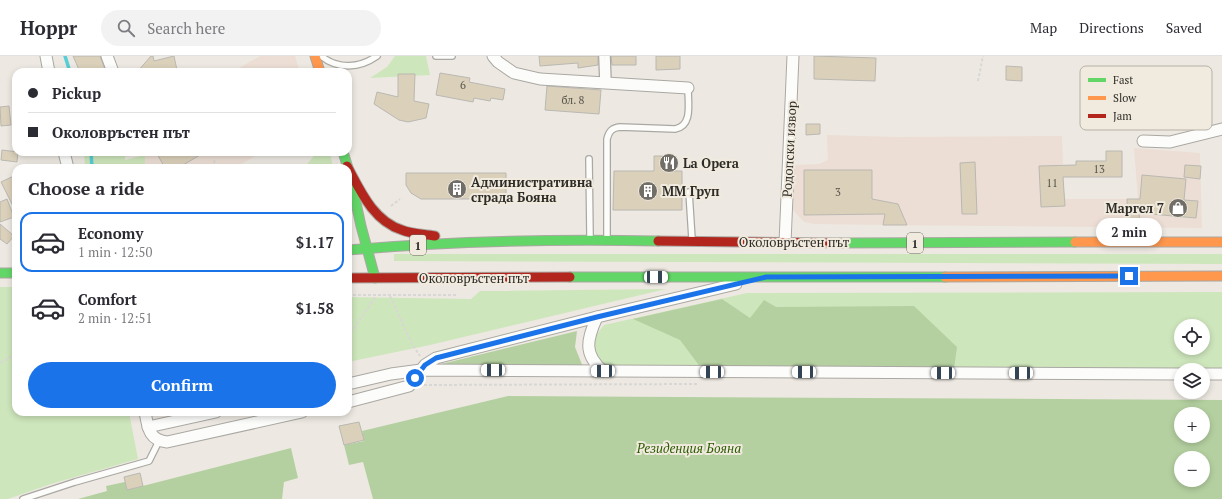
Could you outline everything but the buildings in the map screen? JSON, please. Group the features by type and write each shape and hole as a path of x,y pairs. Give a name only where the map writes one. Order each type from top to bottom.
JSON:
{"main road":[{"path":"315,56 319,68"},
{"path":"352,174 366,200 378,215 398,229 414,234 447,237 470,243"},
{"path":"352,185 366,248 375,278"},
{"name":"Околовръстен път","path":"366,248 470,243 590,240 785,243 1222,242"},
{"name":"1","path":"352,250 366,248"},
{"path":"0,273 12,273"},
{"name":"Околовръстен път","path":"352,278 1222,276"}],"street":[{"path":"46,56 48,68"},
{"path":"107,56 111,68"},
{"path":"493,56 498,62 514,73 540,79 688,88"},
{"name":"Родопски извор","path":"785,243 793,56"},
{"path":"1143,142 1170,142 1222,129"},
{"path":"352,401 409,386 423,368 436,358 597,317 766,277"},
{"path":"597,317 589,336 589,349 595,364 603,371"},
{"path":"352,383 423,368 603,371 1174,374"},
{"path":"1210,374 1222,374"},
{"path":"146,416 152,436 159,441 167,442 284,416"},
{"path":"148,427 198,416"},
{"path":"252,423 258,416"}],"lane":[{"path":"321,56 339,66 354,66 368,62 377,56"},
{"path":"436,56 452,56"},
{"path":"602,56 605,83"},
{"path":"605,83 607,56"},
{"path":"607,240 607,139 609,133 614,128 620,127 681,128 686,124 688,118 688,88"},
{"path":"589,159 590,240"},
{"path":"689,192 692,241"},
{"path":"23,499 75,482 149,461 159,441"}],"path":[{"path":"978,81 983,56"},
{"path":"214,164 215,158"},
{"path":"390,207 400,199"},
{"path":"390,294 423,368"},
{"path":"352,295 376,296 390,294 456,296"},
{"path":"352,332 376,296"},
{"path":"0,363 12,356"}],"shaded area":[{"path":"260,56 295,56 299,68 239,68"},
{"path":"827,135 898,137 1062,136 1064,199 1138,199 1134,148 1200,153 1202,228 814,224 804,222 793,210 795,165 819,164 828,160"},
{"path":"144,156 256,156 241,164 145,164"}],"green space":[{"path":"395,56 426,56 430,75 370,78 387,67"},
{"path":"84,156 125,156 125,160 145,156 145,164 85,164"},
{"path":"314,156 331,156 332,164 307,164"},
{"path":"394,254 1222,254 1222,264 394,261"},
{"path":"0,287 12,287 12,416 130,416 138,459 51,484 8,499 0,499"},
{"path":"666,289 430,345 352,361 352,297 471,299 480,291"},
{"path":"1222,292 1222,370 1210,370 1210,363 1174,363 1174,370 701,368 602,365 595,354 594,340 604,325 747,293"},
{"path":"722,299 750,318 764,300 776,307 914,306 957,347 954,369 701,368 680,340 633,319"},
{"path":"577,331 575,347 583,367 437,365"},
{"name":"Резиденция Бояна","path":"508,396 1222,400 1222,499 373,499 363,462 349,465 344,445 364,441 362,431"},
{"path":"291,448 298,478 284,482 282,499 78,499 107,491 106,486 125,482 127,490"}],"waterway":[{"path":"65,56 69,68"},
{"path":"91,156 92,164"}],"traffic: fast":[{"path":"344,156 347,164"},
{"path":"352,185 375,278"},
{"path":"352,250 503,241 658,241"},
{"path":"840,243 1075,242"},
{"path":"0,273 12,273"},
{"path":"570,277 945,277"}],"traffic: slow":[{"path":"315,56 319,68"},
{"path":"1075,242 1222,242"},
{"path":"945,277 1222,276"}],"traffic: jam":[{"path":"352,176 368,204 383,220 392,226 406,231 435,236"},
{"path":"658,241 840,243"},
{"path":"352,278 570,277"}],"place":[{"name":"La Opera","path":"669,163"},
{"name":"Административна сграда Бояна","path":"457,189"},
{"name":"ММ Груп","path":"648,191"},
{"name":"Маргел 7","path":"1178,208"}],"route":[{"path":"415,378 425,365 436,358 597,317 766,277 1129,276"}]}
